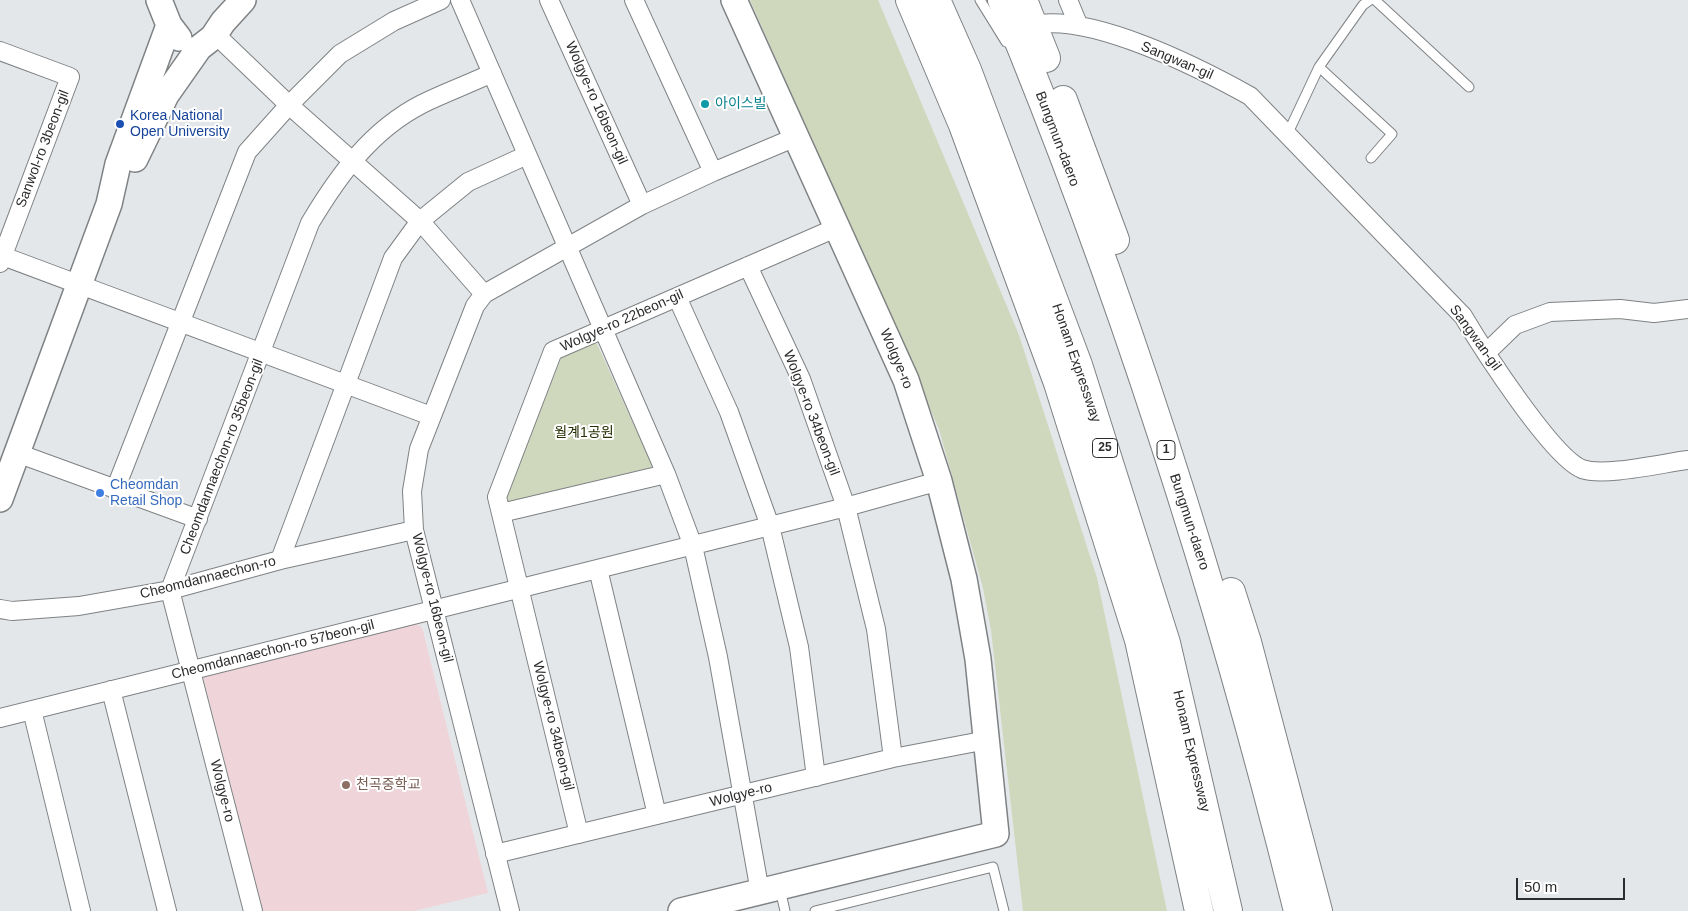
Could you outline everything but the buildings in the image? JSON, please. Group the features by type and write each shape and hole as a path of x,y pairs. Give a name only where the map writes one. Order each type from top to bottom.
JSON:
{"main road":[{"name":"Honam Expressway","path":"910,0 964,125 1064,401 1139,640 1199,911"},
{"name":"Honam Expressway","path":"936,0 967,70 1081,374 1166,643 1228,911"},
{"name":"Bungmun-daero","path":"1002,0 1044,102 1115,292 1220,617 1288,872 1313,909"},
{"name":"Bungmun-daero","path":"1023,0 1084,153 1132,285 1244,633 1313,909"},
{"path":"1287,911 1288,872"}],"street":[{"path":"166,10 173,33 188,42 216,24 243,0"},
{"path":"115,490 179,322 248,152 289,105 340,54 394,21 441,0"},
{"path":"460,0 666,474 693,546 718,656 741,795 770,889"},
{"name":"Wolgye-ro 16beon-gil","path":"549,0 642,205"},
{"path":"634,0 713,172"},
{"name":"Wolgye-ro","path":"681,911 996,834 978,659 964,579 939,481 906,380 734,0"},
{"path":"1068,0 1078,24"},
{"path":"0,499 109,204 118,164 166,10"},
{"name":"Sangwan-gil","path":"1033,25 1049,21 1078,24 1111,34 1214,76 1250,96 1272,116 1287,136 1463,316 1486,352 1551,442 1572,463 1583,469 1612,470 1688,460"},
{"path":"216,24 289,105 420,221 484,294"},
{"path":"109,204 130,169 166,95 216,24"},
{"name":"Sanwol-ro 3beon-gil","path":"1,56 70,77 1,258"},
{"name":"Cheomdannaechon-ro 35beon-gil","path":"170,590 310,223 329,191 352,160 386,128 420,105 492,73"},
{"name":"Wolgye-ro 16beon-gil","path":"510,911 414,530 412,491 418,449 475,306 484,294 642,205 713,172 796,137"},
{"path":"280,560 393,258 420,221 468,182 527,155"},
{"name":"Wolgye-ro 22beon-gil","path":"520,588 497,497 553,351 838,227"},
{"name":"Cheomdannaechon-ro 35beon-gil","path":"1,258 80,285 431,416"},
{"name":"Wolgye-ro 34beon-gil","path":"748,266 801,378 846,507 876,629 892,758"},
{"path":"677,297 729,412 770,526 799,647 816,777"},
{"path":"1486,352 1515,325 1550,312 1620,309 1654,313 1688,309"},
{"path":"17,454 198,519"},
{"path":"501,513 666,474"},
{"path":"435,610 846,507 939,481"},
{"name":"Cheomdannaechon-ro","path":"0,609 12,611 79,606 170,590 280,560 414,530"},
{"path":"598,569 656,815"},
{"name":"Wolgye-ro 34beon-gil","path":"520,588 579,834"},
{"name":"Wolgye-ro","path":"170,590 253,911"},
{"name":"Cheomdannaechon-ro 57beon-gil","path":"0,718 435,610"},
{"path":"110,690 167,911"},
{"path":"32,710 82,911"},
{"name":"Wolgye-ro","path":"495,854 892,758 987,740"}],"lane":[{"path":"980,0 1044,102"},
{"path":"1287,136 1319,67 1363,5 1370,0"},
{"path":"1375,0 1469,87"},
{"path":"1319,67 1392,134 1371,158"},
{"path":"815,911 993,867 1004,911"},
{"path":"770,889 786,911"}],"shaded area":[{"name":"천곡중학교","path":"416,624 422,627 488,893 414,911 263,911 203,677"}],"green space":[{"path":"750,0 878,0 1019,335 1097,578 1167,911 1023,911 991,630 983,588 939,429"},
{"name":"월계1공원","path":"592,343 597,344 653,467 507,502 506,497 562,356"}],"place":[{"name":"아이스빌","path":"705,104"},
{"name":"Korea National Open University","path":"120,124"},
{"name":"Cheomdan Retail Shop","path":"100,493"},
{"name":"천곡중학교","path":"346,785"}]}
